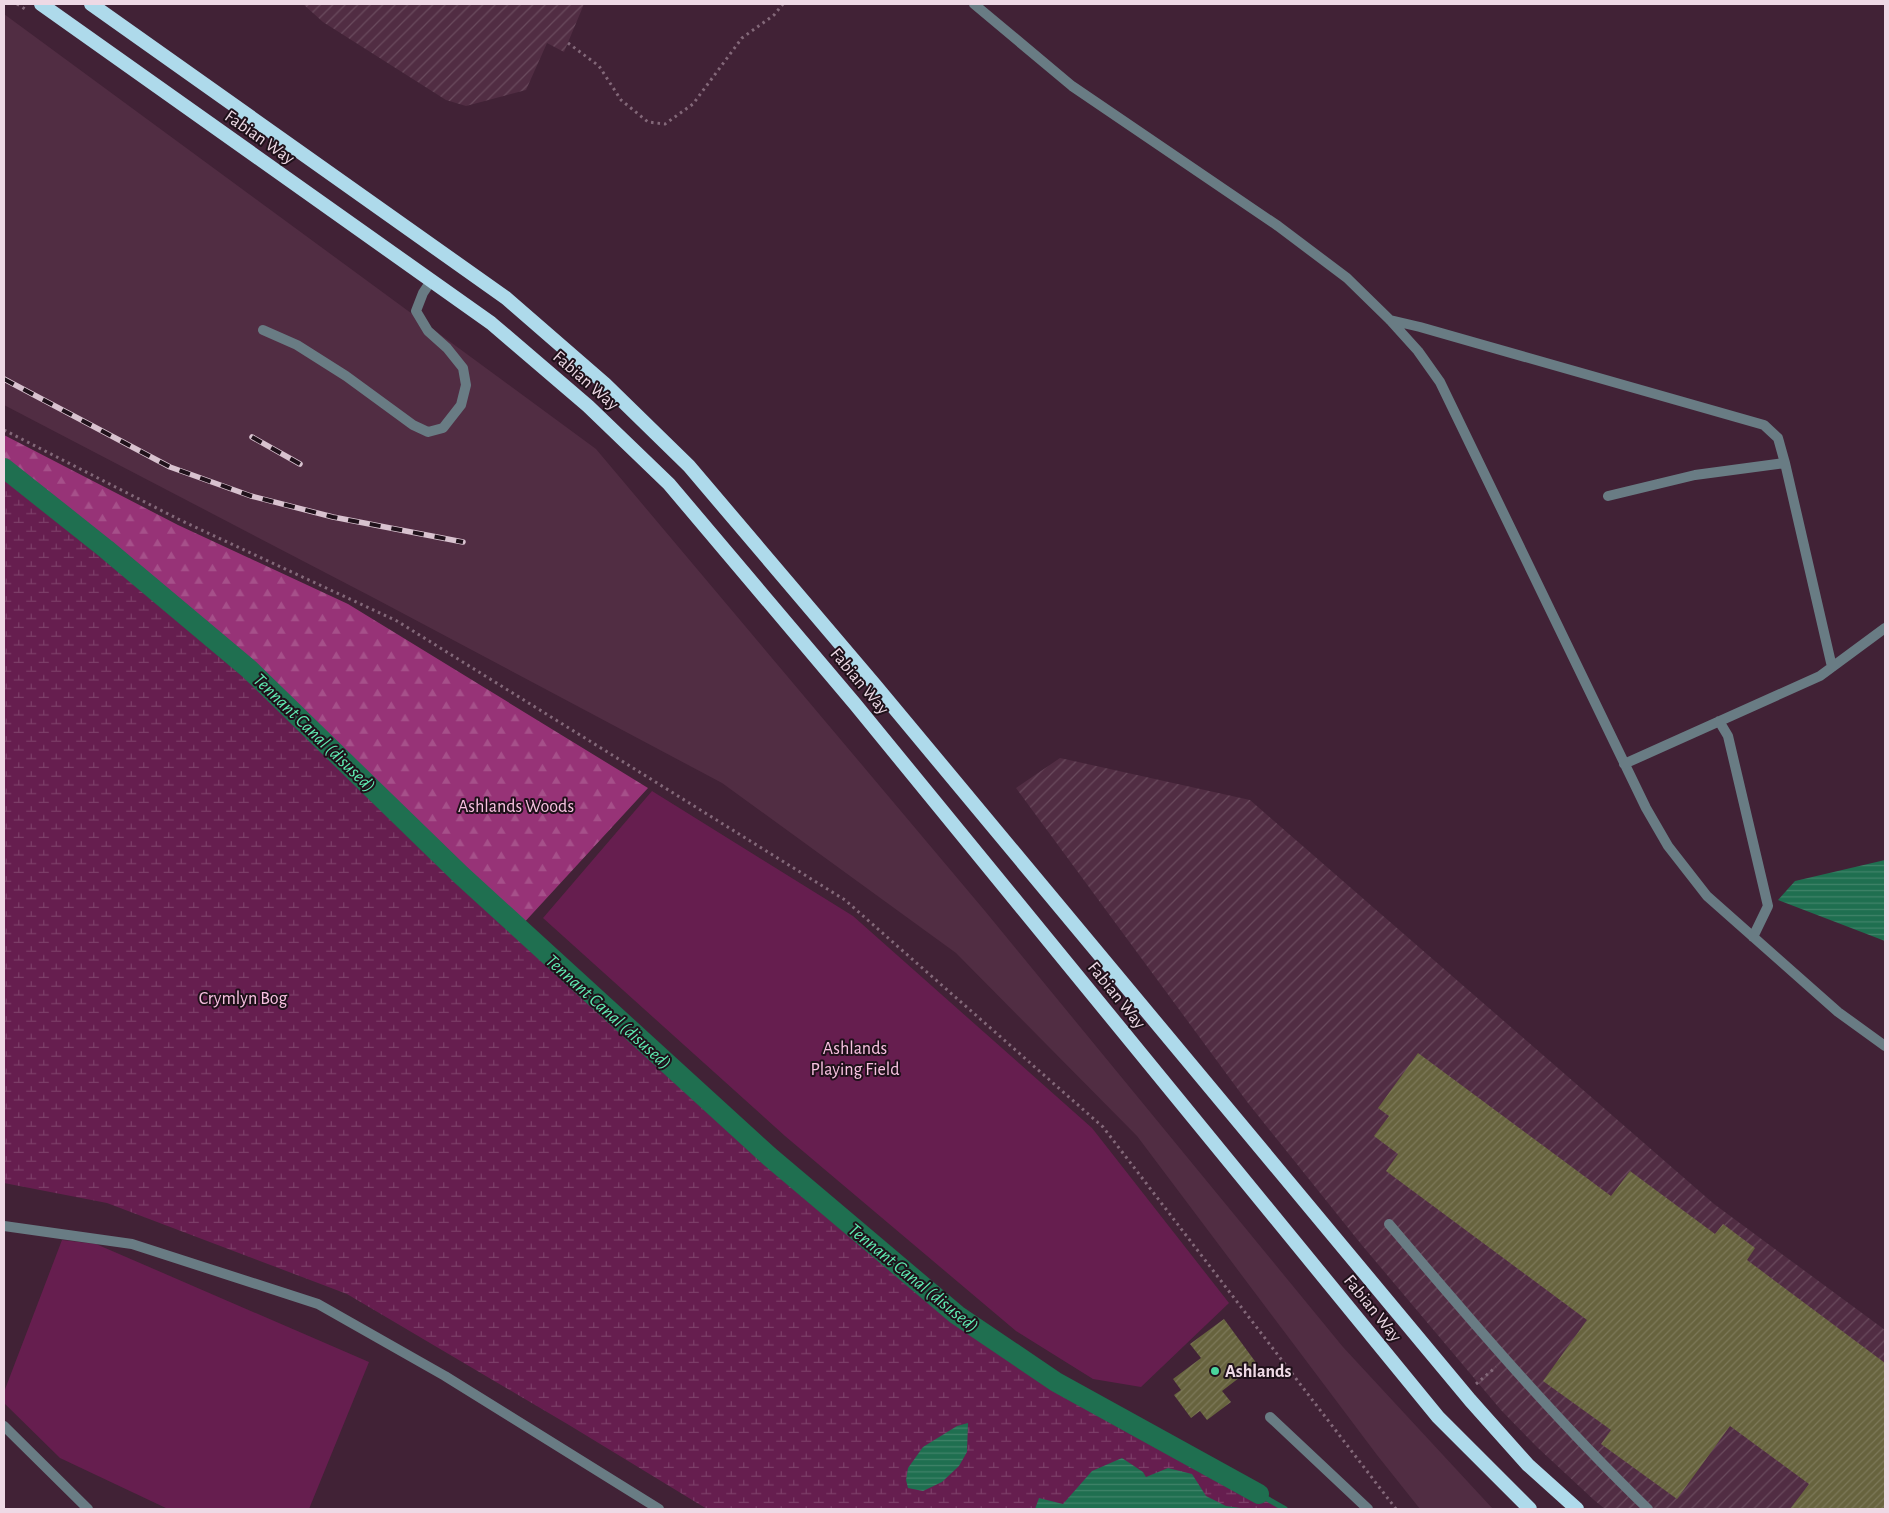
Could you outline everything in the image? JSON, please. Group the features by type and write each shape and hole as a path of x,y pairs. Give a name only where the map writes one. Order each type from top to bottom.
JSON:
{"highway":[{"name":"Fabian Way","path":"41,4 491,323 588,406 669,484 855,704 1438,1417 1530,1509"},
{"name":"Fabian Way","path":"91,4 506,298 606,384 689,466 875,685 1470,1400 1528,1465 1577,1509"}],"lane":[{"path":"974,4 1072,86 1278,226 1347,278 1390,320 1418,351 1440,382 1624,764 1668,846 1707,896 1838,1012 1885,1046"},
{"path":"263,330 298,345 346,376 413,425 428,432 443,428 462,405 466,385 463,368 447,348 428,331 416,311 423,293 431,281"},
{"path":"1390,320 1420,326 1764,426 1778,438 1786,463 1832,667"},
{"path":"1608,496 1694,475 1786,463"},
{"path":"1624,764 1820,676 1885,628"},
{"path":"1719,721 1728,736 1768,906 1753,937"},
{"path":"1389,1224 1505,1360 1602,1465 1648,1509"},
{"path":"4,1226 132,1244 318,1304 445,1376 659,1509"},
{"path":"1270,1417 1368,1509"},
{"path":"4,1426 88,1509"}],"path":[{"path":"17,4 25,9"},
{"path":"568,43 599,66 628,106 648,122 665,124 693,104 742,38 774,15 783,4"},
{"path":"4,430 180,520 397,621 844,900 1103,1127 1396,1509"}],"shaded area":[{"path":"303,4 584,4 564,52 547,43 526,90 466,106 446,100 323,22"},
{"path":"4,14 596,449 985,911 1343,1347 1493,1509 1420,1509 1377,1455 1137,1136 956,953 722,783 374,598 4,405"},
{"path":"1060,758 1250,800 1714,1204 1885,1330 1885,1509 1605,1509 1594,1500 1537,1447 1501,1410 1361,1244 1248,1103 1016,788"},
{"path":"1885,860 1885,941 1778,900 1795,881"},
{"path":"968,1423 967,1452 959,1466 942,1482 923,1491 908,1488 906,1480 908,1468 923,1447 957,1426"},
{"path":"1122,1458 1143,1472 1146,1477 1168,1468 1192,1474 1206,1496 1226,1506 1248,1509 1035,1509 1039,1498 1063,1504 1092,1471"}],"green space":[{"name":"Ashlands Woods","path":"4,435 178,525 348,604 648,788 521,926 463,873 252,666 108,546 4,463"},
{"name":"Crymlyn Bog","path":"4,468 106,549 249,669 461,875 770,1157 957,1315 1056,1382 1285,1509 707,1509 347,1294 107,1203 4,1183"},
{"name":"Ashlands Playing Field","path":"652,791 853,916 1092,1128 1229,1303 1141,1387 1093,1379 1016,1331 785,1136 543,918"},
{"path":"62,1240 96,1244 369,1362 309,1509 168,1509 60,1458 4,1403 4,1392"}],"building":[{"path":"1418,1053 1611,1196 1630,1171 1715,1234 1723,1224 1755,1248 1747,1260 1885,1363 1885,1509 1790,1509 1809,1484 1730,1426 1677,1499 1601,1444 1611,1430 1543,1381 1587,1320 1386,1171 1398,1154 1374,1136 1389,1116 1378,1108"},
{"name":"Ashlands","path":"1224,1319 1257,1364 1222,1391 1231,1402 1207,1420 1200,1411 1191,1418 1174,1395 1181,1390 1173,1379 1201,1358 1190,1344"}],"waterway":[{"name":"Tennant Canal (disused)","path":"4,468 106,549 249,669 461,875 770,1157 957,1315 1056,1382 1259,1494"},
{"path":"1259,1494 1285,1509"}],"railway":[{"path":"4,379 170,467 251,496 333,517 463,542"},
{"path":"252,437 300,464"}],"place":[{"name":"Ashlands","path":"1215,1371"}]}
